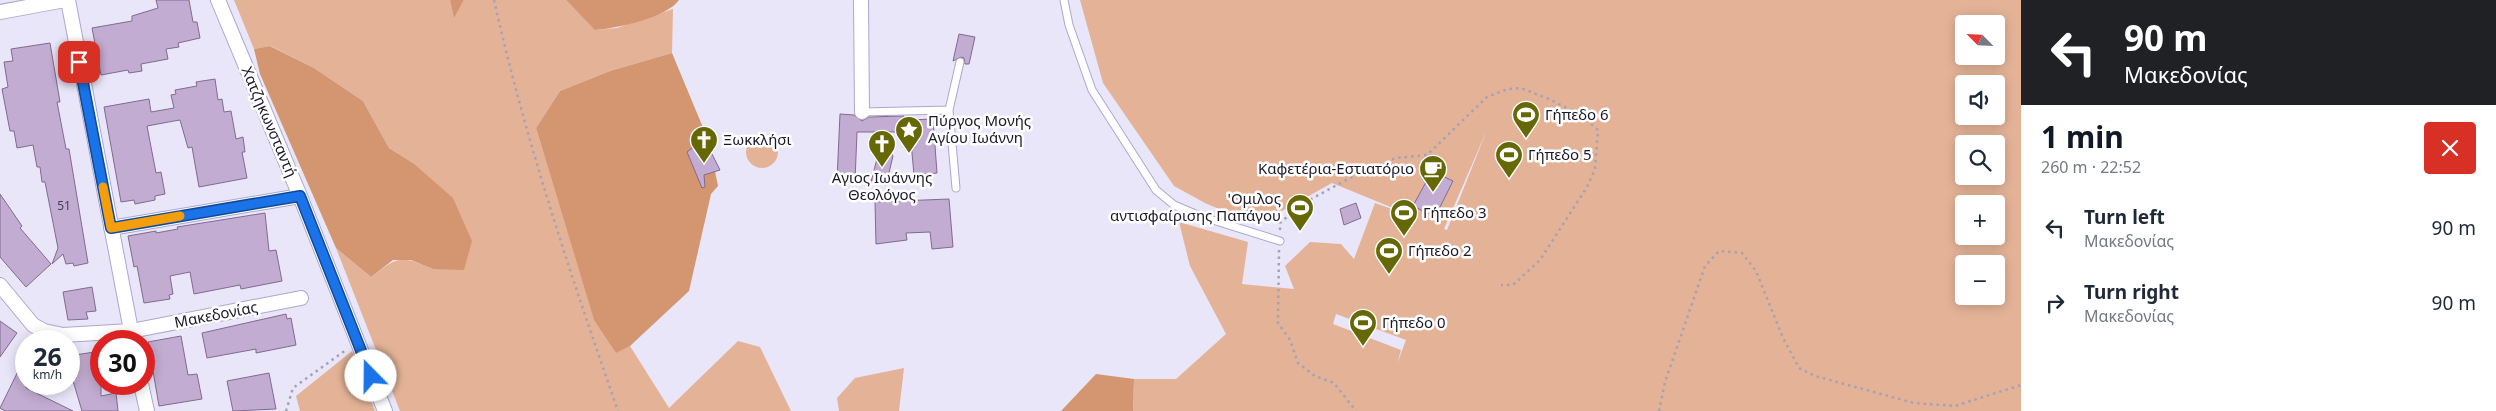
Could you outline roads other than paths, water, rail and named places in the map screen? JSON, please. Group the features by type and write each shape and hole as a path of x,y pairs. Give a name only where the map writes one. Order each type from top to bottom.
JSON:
{"street":[{"path":"0,12 66,0 131,330"},
{"name":"Χατζηκωνσταντή","path":"218,0 300,196 385,411"},
{"path":"861,0 862,112"},
{"path":"111,228 300,196"},
{"name":"Μακεδονίας","path":"0,285 33,325 44,331 63,335 90,335"},
{"name":"Μακεδονίας","path":"155,331 301,298"},
{"path":"144,395 147,411"}],"lane":[{"path":"1064,0 1069,25 1092,90 1156,190 1174,205 1200,216 1280,241"},
{"path":"956,188 948,110 960,62"},
{"path":"862,112 948,110"}],"place":[{"name":"Γήπεδο 6","path":"1526,139"},
{"name":"Πύργος Μονής Αγίου Ιωάννη","path":"909,154"},
{"name":"Ξωκκλήσι","path":"704,164"},
{"name":"Αγιος Ιωάννης Θεολόγος","path":"882,168"},
{"name":"Γήπεδο 5","path":"1509,179"},
{"name":"Καφετέρια-Εστιατόριο","path":"1433,193"},
{"name":"'Ομιλος αντισφαίρισης Παπάγου","path":"1300,232"},
{"name":"Γήπεδο 3","path":"1404,237"},
{"name":"Γήπεδο 2","path":"1389,275"},
{"name":"Γήπεδο 0","path":"1363,347"}]}
